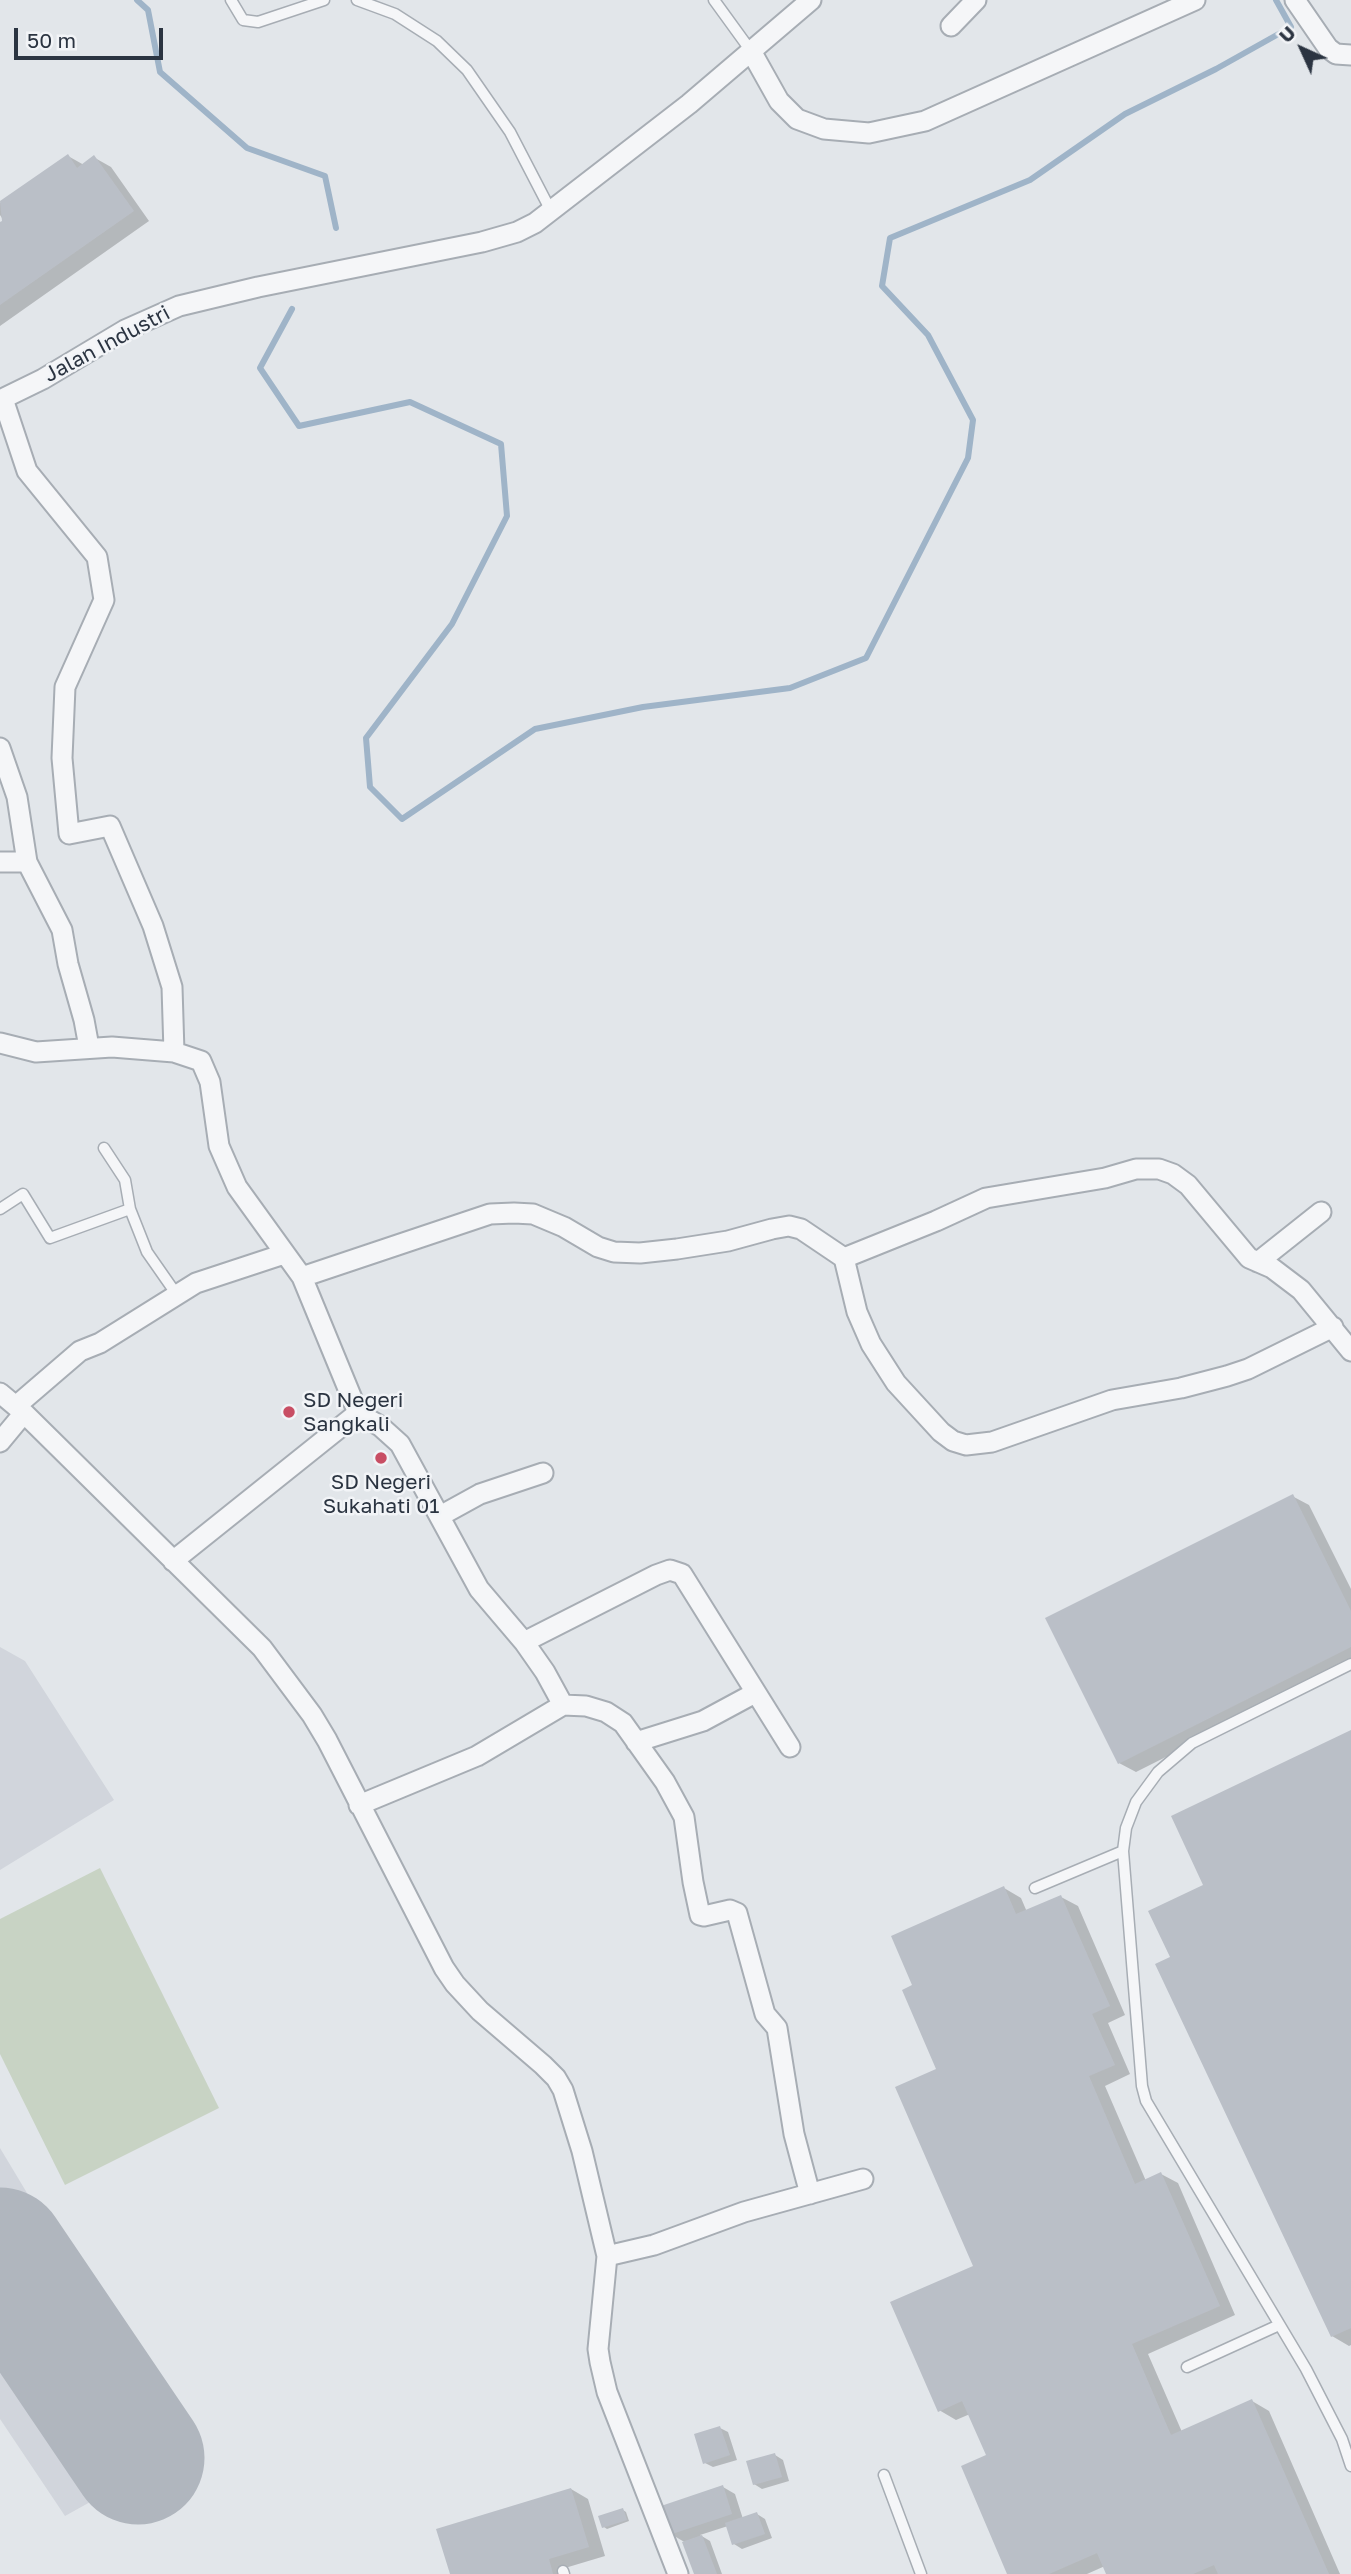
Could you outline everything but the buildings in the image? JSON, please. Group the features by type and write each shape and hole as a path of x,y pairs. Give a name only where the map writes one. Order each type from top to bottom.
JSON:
{"street":[{"name":"Jalan Industri","path":"1,399 43,379 125,330 179,306 258,286 425,255 517,232 535,223 689,104 811,0"},
{"path":"951,26 976,0"},
{"path":"751,51 779,101 797,118 824,130 869,133 925,121 1195,0"},
{"path":"1295,0 1328,48 1336,54 1351,55"},
{"path":"1,399 27,471 97,557 104,600 65,687 62,758 69,834 110,826 153,926 172,987 174,1052"},
{"path":"0,748 17,797 27,862 62,930 89,1047"},
{"path":"0,862 27,862"},
{"path":"0,1043 36,1052 89,1047 174,1052 201,1061 216,1116 219,1146 237,1187 302,1277 358,1413 386,1430 400,1444 480,1589 524,1642 563,1705"},
{"path":"844,1258 986,1198 1105,1178 1136,1169 1159,1169 1173,1174 1188,1185 1249,1258 1289,1279 1351,1351"},
{"path":"1258,1262 1321,1213"},
{"path":"302,1277 490,1214 533,1214 564,1227 598,1247 614,1252 640,1253 690,1247 789,1226 801,1229 844,1258 857,1312 871,1344 896,1383 941,1432 966,1446 992,1442 1112,1400 1181,1388 1227,1376 1248,1369 1333,1327"},
{"path":"0,1442 20,1410 80,1351 100,1343 195,1283 284,1254"},
{"path":"0,1393 262,1648 312,1715 434,1951 455,1984 480,2011 555,2078 563,2090 582,2151 607,2256 598,2348 607,2392 678,2574"},
{"path":"173,1561 358,1413"},
{"path":"440,1517 480,1494 543,1473"},
{"path":"524,1642 656,1575 670,1570 682,1574 790,1746"},
{"path":"636,1742 703,1721 755,1693"},
{"path":"359,1805 477,1756 563,1705 586,1706 606,1712 623,1723 666,1782 684,1817 700,1915 730,1910 737,1913 765,2014 777,2028 794,2133 810,2194"},
{"path":"607,2256 654,2245 744,2212 863,2179"}],"lane":[{"path":"231,0 243,20 258,22 324,0"},
{"path":"357,0 395,14 437,41 467,70 510,132 551,211"},
{"path":"714,0 751,51"},
{"path":"104,1148 125,1180 130,1209 147,1252 177,1295"},
{"path":"0,1209 23,1194 50,1238 130,1209"},
{"path":"1351,1664 1192,1743 1158,1772 1136,1802 1126,1828 1123,1851 1142,2086 1146,2101 1325,2406 1342,2439 1351,2466"},
{"path":"1035,1888 1123,1851"},
{"path":"1187,2367 1279,2325"},
{"path":"884,2475 921,2574"}],"shaded area":[{"path":"0,1647 25,1661 114,1800 0,1870"},
{"path":"0,2148 182,2451 65,2516 0,2419"}],"green space":[{"path":"100,1868 219,2108 65,2185 0,2054 0,1919"}],"waterway":[{"path":"137,0 148,10 160,72 247,148 325,176 336,228"},
{"path":"292,309 260,368 299,426 410,402 501,444 507,516 452,624 366,738 370,787 402,819 535,729 643,707 790,688 866,658 968,458 973,420 928,335 882,286 890,238 1030,180 1125,114 1216,69 1291,27 1276,0"}],"runway":[{"path":"0,2254 138,2458"}],"place":[{"name":"SD Negeri Sangkali","path":"289,1412"},
{"name":"SD Negeri Sukahati 01","path":"381,1458"}]}
